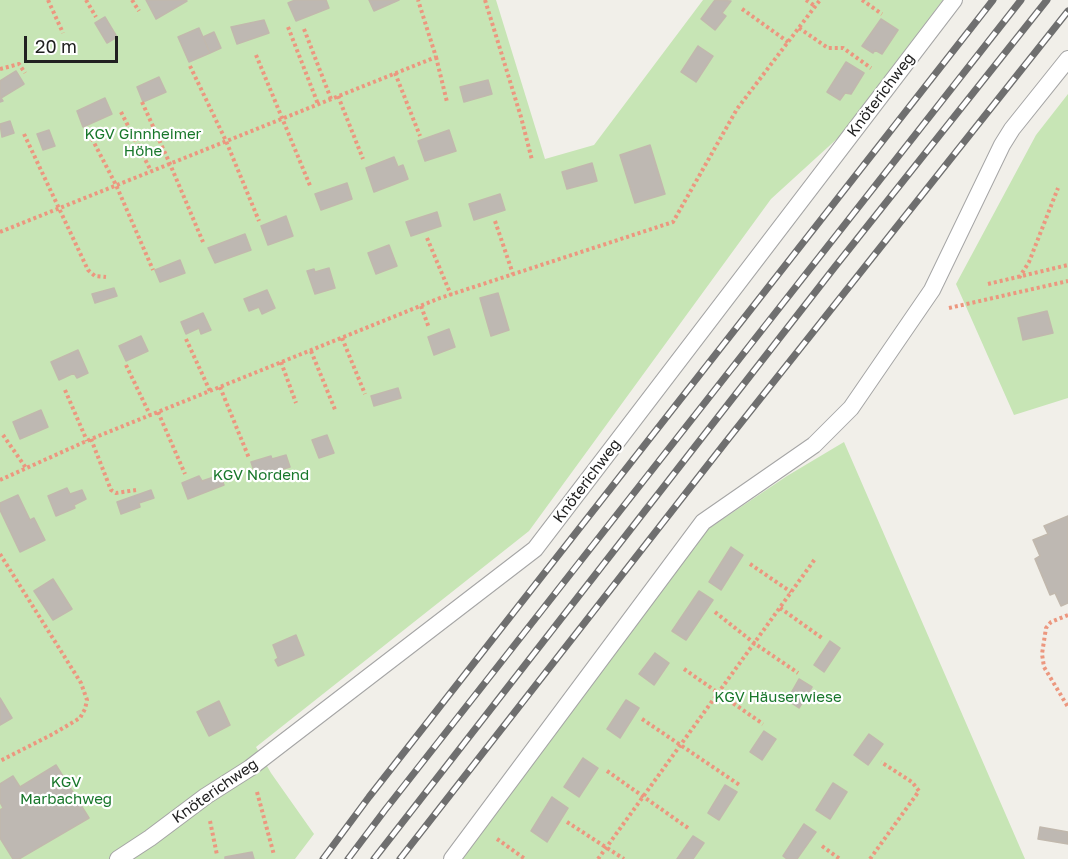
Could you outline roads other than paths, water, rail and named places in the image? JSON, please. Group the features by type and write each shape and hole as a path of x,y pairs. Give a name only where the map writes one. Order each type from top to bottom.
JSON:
{"lane":[{"name":"Knöterichweg","path":"118,859 206,796 250,768 535,549 954,0"},
{"path":"452,859 703,522 814,445 851,408 932,290 1012,129 1068,59"}],"railway":[{"path":"323,859 369,797 993,0"},
{"path":"348,859 1021,0"},
{"path":"374,859 834,268 1047,0"},
{"path":"400,859 725,443 1068,11"}],"park label":[{"name":"KGV Ginnheimer Höhe","path":"143,142"},
{"name":"KGV Nordend","path":"261,475"},
{"name":"KGV Häuserwiese","path":"778,697"},
{"name":"KGV Marbachweg","path":"66,790"}]}
